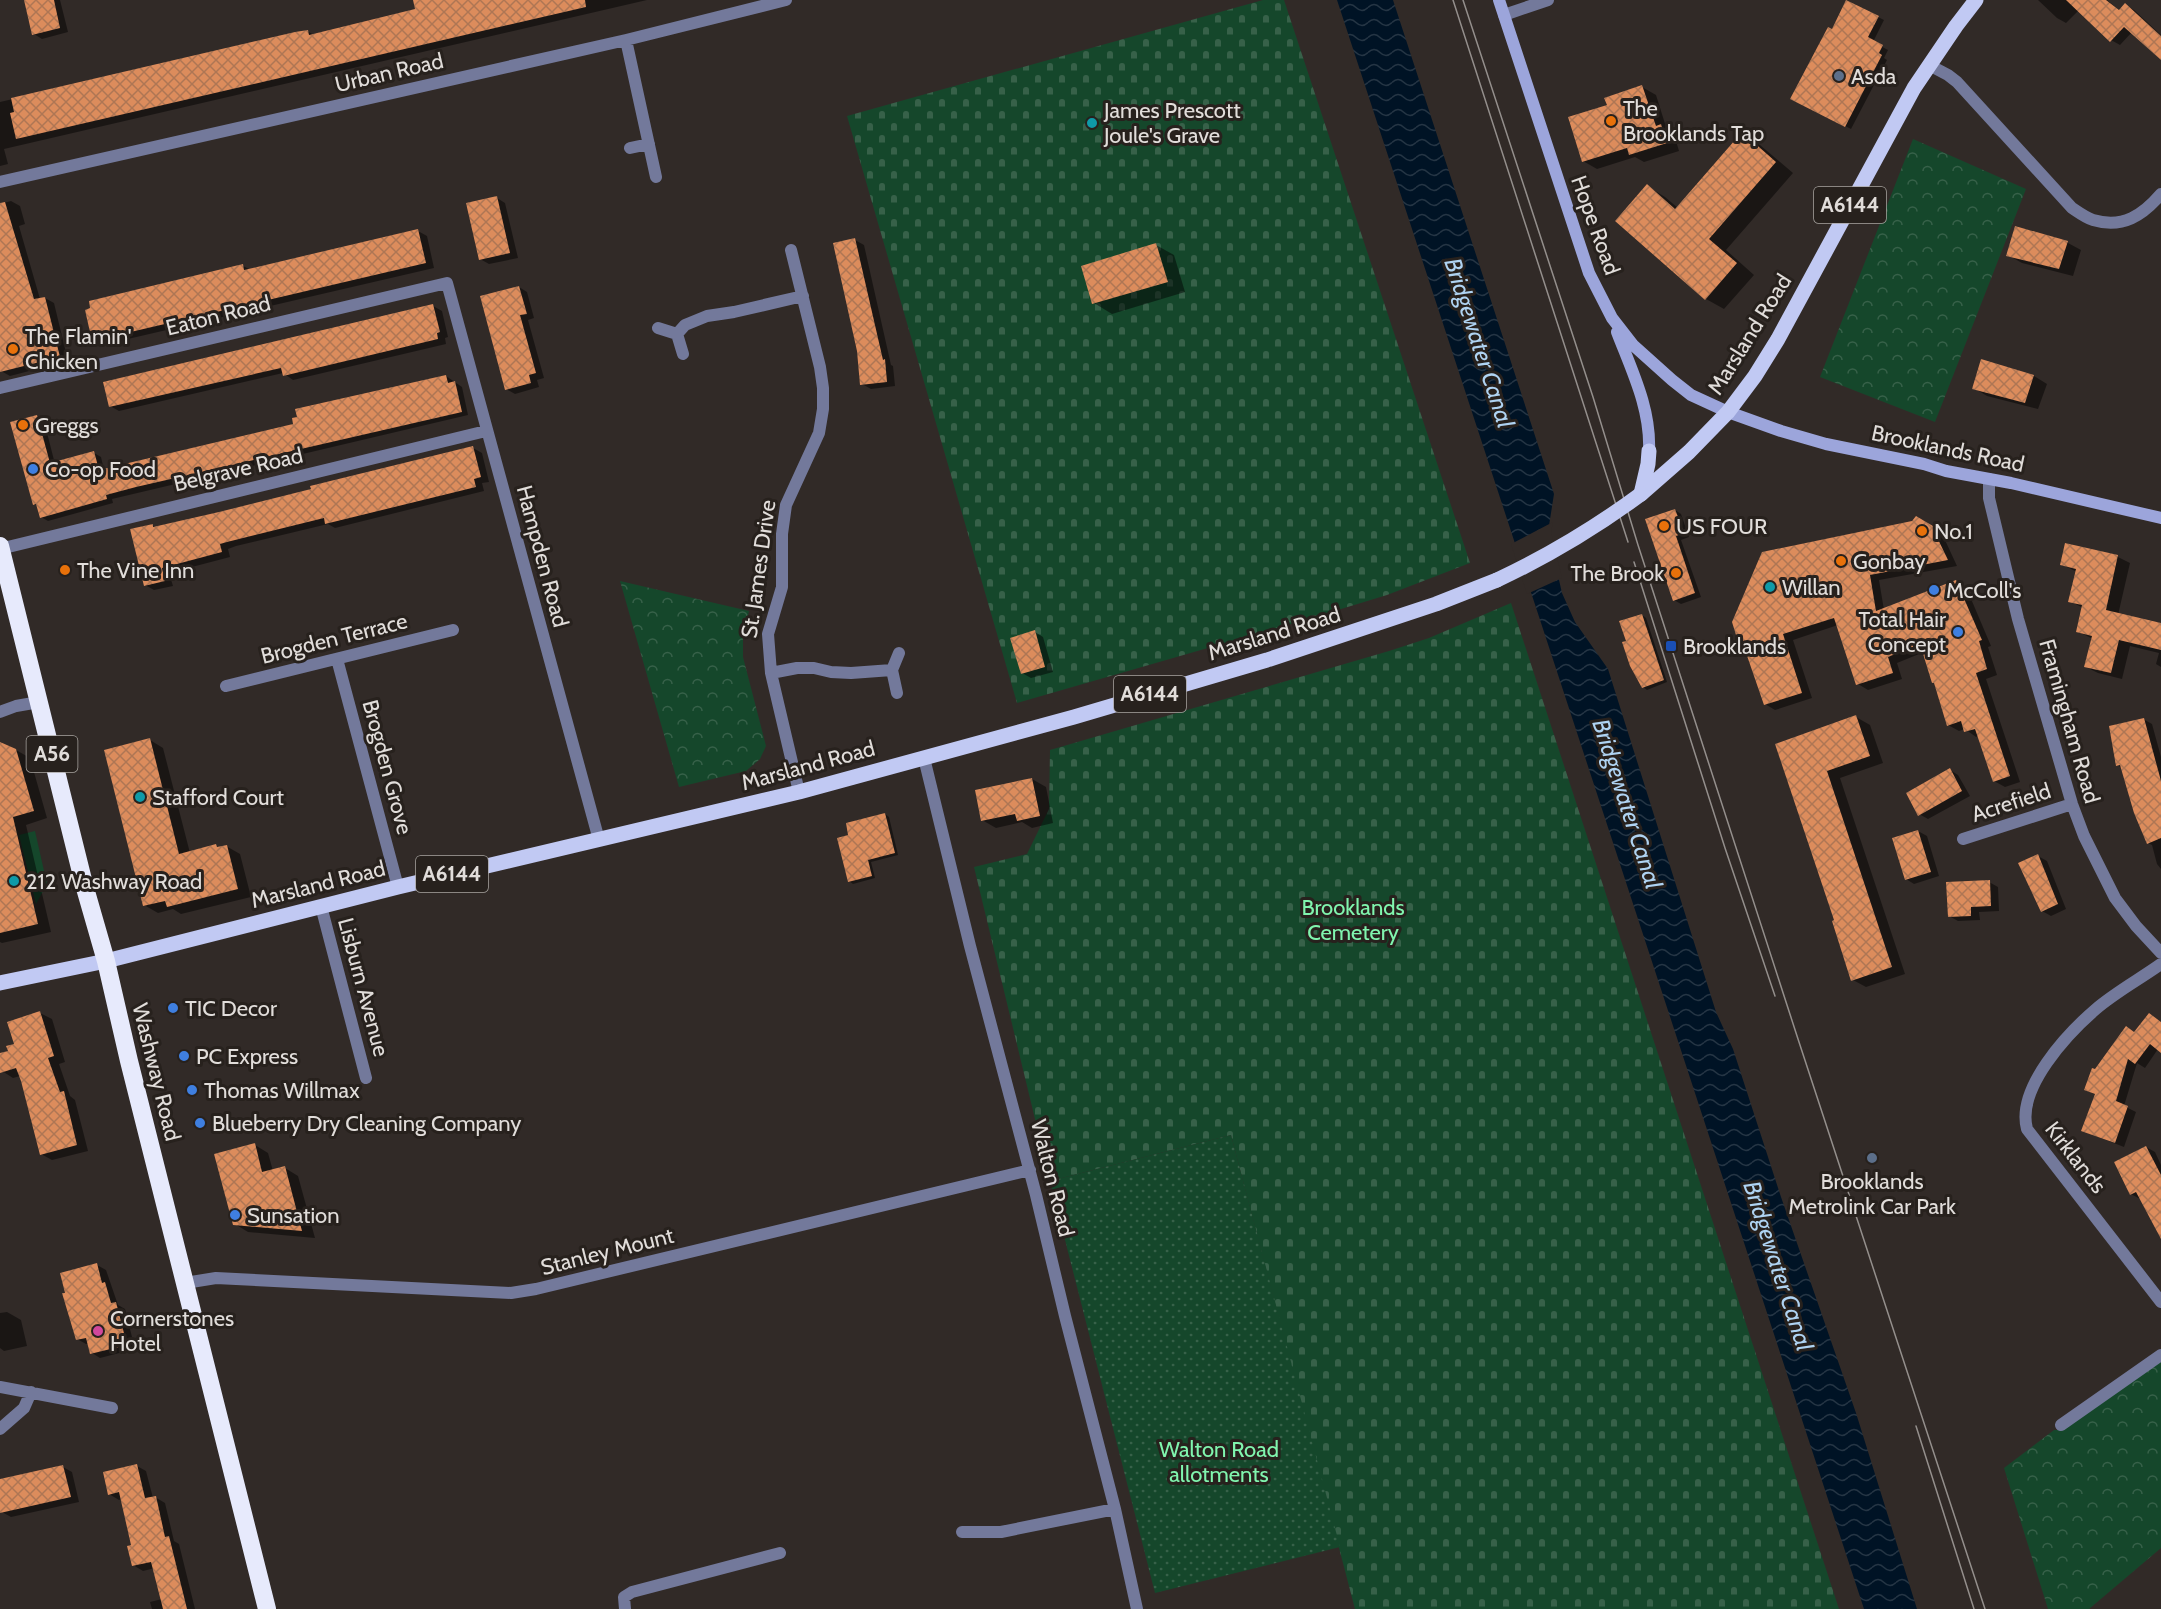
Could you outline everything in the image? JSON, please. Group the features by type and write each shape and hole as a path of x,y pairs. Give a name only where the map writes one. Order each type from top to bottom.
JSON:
{"highway":[{"name":"Washway Road","path":"0,548 85,888 106,961 267,1609"}],"main road":[{"name":"Marsland Road","path":"106,961 398,887 799,792 924,758 1267,660 1426,607 1497,580 1568,544 1641,494 1689,452 1728,412 1755,376 1778,339 1914,88 1976,0"},
{"path":"1641,494 1649,451"},
{"name":"A6144","path":"0,982 106,961"}],"street":[{"name":"Urban Road","path":"0,182 626,40 786,0"},
{"name":"Hope Road","path":"1499,0 1589,273 1612,318 1633,345 1672,380 1691,395 1728,412"},
{"path":"1504,15 1548,0"},
{"path":"626,40 657,177"},
{"path":"1929,65 1957,82 2072,208 2093,220 2122,223 2146,211 2161,194"},
{"path":"630,148 649,144"},
{"name":"St. James Drive","path":"791,250 820,367 823,388 823,409 815,443 791,490 786,505 782,534 782,587 768,634 771,673 799,792"},
{"name":"Eaton Road","path":"0,388 447,284"},
{"name":"Hampden Road","path":"447,284 599,840"},
{"path":"676,334 685,325 707,316 803,296"},
{"path":"1612,318 1645,404 1650,434 1649,451"},
{"path":"658,328 676,334 683,354"},
{"name":"Brooklands Road","path":"1728,412 1826,444 2161,518"},
{"name":"Belgrave Road","path":"0,548 486,431"},
{"name":"Framingham Road","path":"1989,479 1989,498 2018,619 2072,804 2084,836 2115,898 2136,926 2161,952"},
{"name":"Brogden Terrace","path":"226,686 453,630"},
{"path":"897,693 892,670 899,653"},
{"name":"Brogden Grove","path":"337,659 398,887"},
{"path":"771,673 797,668 851,673 892,670"},
{"path":"0,712 39,702"},
{"name":"Walton Road","path":"924,758 1115,1509 1137,1609"},
{"name":"Acrefield","path":"1963,839 2072,804"},
{"name":"Lisburn Avenue","path":"321,906 366,1078"},
{"name":"Kirklands","path":"2161,964 2098,1008 2072,1033 2053,1055 2039,1077 2031,1093 2025,1121 2027,1128 2161,1302"},
{"name":"Stanley Mount","path":"185,1283 216,1278 511,1293 1030,1170"},
{"path":"2061,1425 2161,1355"},
{"path":"0,1387 112,1408"},
{"path":"0,1429 24,1408 31,1392"},
{"path":"962,1532 990,1533 1017,1530 1115,1509"},
{"path":"625,1609 624,1598 632,1592 780,1552"}],"green space":[{"path":"1263,0 1284,0 1470,563 1387,595 1017,703 847,116"},
{"path":"1913,139 2026,189 1935,422 1820,377"},
{"path":"620,581 749,611 743,637 743,657 766,746 760,759 746,771 679,787"},
{"name":"Brooklands Cemetery","path":"1511,603 1839,1609 1355,1609 1231,1135 1050,1181 974,867 1027,854 1049,809 1050,750 1389,651 1429,638"},
{"path":"35,831 47,884 36,904 19,835"},
{"name":"Walton Road allotments","path":"1231,1135 1340,1547 1155,1593 1050,1181"},
{"path":"2161,1361 2161,1548 2089,1609 2048,1609 2004,1468 2054,1430 2063,1430"}],"water":[{"name":"Bridgewater Canal","path":"1337,0 1393,0 1554,494 1548,532 1562,593 1575,622 1608,669 1716,1012 1733,1049 1781,1197 1856,1413 1917,1609 1864,1609"}],"pier":[{"path":"1553,522 1551,532 1562,578 1527,594 1511,544"}],"building":[{"path":"24,0 54,0 60,28 32,35"},
{"path":"413,0 585,0 586,7 16,139 10,113 14,112 11,98 295,32 308,30 309,35 415,9"},
{"path":"1846,0 1879,16 1868,37 1883,45 1879,53 1882,55 1845,127 1790,99 1828,27 1832,29"},
{"path":"2066,0 2106,0 2119,10 2125,3 2161,36 2161,60 2124,27 2110,42"},
{"name":"The Brooklands Tap","path":"1642,85 1656,126 1661,124 1667,143 1629,155 1627,148 1582,162 1568,117 1607,105 1604,98"},
{"path":"1742,132 1776,162 1709,239 1737,263 1705,300 1615,221 1647,184 1675,209"},
{"path":"497,196 510,253 479,260 466,203"},
{"path":"5,202 34,299 45,297 60,357 0,372 0,203"},
{"path":"2015,226 2068,241 2059,269 2006,256"},
{"path":"418,229 426,263 92,341 85,310 90,308 89,301 243,264 244,270"},
{"path":"855,238 883,360 885,359 887,382 860,385 857,351 833,243"},
{"path":"1156,243 1168,282 1092,304 1081,266"},
{"path":"519,286 527,314 520,315 536,373 529,375 531,383 505,390 480,296"},
{"path":"433,304 440,332 437,333 438,339 283,376 281,368 109,407 103,382"},
{"path":"1981,359 2034,375 2025,403 1972,389"},
{"path":"446,375 448,383 455,381 462,412 136,487 106,495 107,499 40,518 36,504 33,505 10,422 37,415 50,463 94,451 99,470 293,424 292,418 297,417 295,409"},
{"path":"473,446 481,477 474,479 476,487 325,524 324,518 220,544 222,552 162,568 165,581 144,586 130,529 153,524 153,527 219,512 311,489 310,486"},
{"path":"1675,509 1684,533 1676,536 1695,593 1673,601 1645,519"},
{"path":"1916,516 1938,529 1935,533 1948,560 1870,575 1876,611 1956,580 1982,640 1979,641 1987,669 1976,673 2010,776 1993,782 1975,729 1964,732 1961,721 1947,726 1920,644 1888,657 1893,673 1856,685 1834,618 1783,634 1802,693 1764,705 1744,647 1740,648 1732,622 1762,552 1912,521"},
{"path":"2065,543 2118,555 2106,610 2161,623 2161,650 2119,640 2111,673 2084,667 2092,636 2076,632 2082,605 2068,602 2076,569 2060,565"},
{"path":"1642,614 1664,680 1642,688 1630,666 1622,642 1626,641 1619,621"},
{"path":"1035,630 1045,667 1021,674 1010,638"},
{"path":"1856,715 1870,756 1827,771 1892,967 1851,981 1832,921 1834,920 1775,744"},
{"path":"2144,718 2161,781 2161,838 2147,844 2134,813 2120,765 2116,766 2109,726"},
{"name":"Stafford Court","path":"150,738 179,854 216,844 217,847 227,845 238,889 167,907 165,901 143,906 104,750"},
{"path":"0,742 16,749 34,811 13,817 38,924 0,933"},
{"path":"1950,768 1962,791 1918,816 1906,793"},
{"path":"1032,778 1040,816 1017,821 1015,814 981,821 975,790"},
{"path":"885,813 895,853 868,860 872,876 848,882 837,838 848,835 846,823"},
{"path":"1918,830 1931,872 1905,880 1892,838"},
{"path":"2038,854 2058,904 2041,912 2018,863"},
{"path":"1990,880 1991,906 1971,907 1971,916 1948,917 1946,882"},
{"path":"40,1011 54,1056 48,1058 60,1092 64,1091 77,1145 40,1155 16,1068 0,1073 0,1053 8,1051 6,1046 14,1044 7,1022"},
{"path":"2149,1013 2161,1022 2161,1053 2150,1044 2135,1064 2128,1059 2116,1101 2128,1106 2115,1143 2081,1131 2095,1094 2084,1090 2092,1068 2095,1069 2126,1026 2134,1032"},
{"path":"255,1143 262,1172 285,1166 302,1231 233,1225 214,1154"},
{"path":"2146,1146 2161,1175 2161,1239 2136,1192 2130,1195 2114,1162"},
{"path":"97,1263 102,1283 105,1282 111,1303 116,1302 127,1345 90,1354 86,1338 76,1340 62,1293 65,1293 60,1273"},
{"path":"137,1464 145,1498 156,1496 165,1537 169,1536 187,1609 163,1609 151,1562 132,1566 127,1546 131,1545 119,1492 108,1495 103,1472"},
{"path":"63,1465 71,1497 0,1513 0,1479"}],"tram line":[{"path":"1453,0 1628,542"},
{"path":"1463,0 1593,397 1638,545 1798,1039 1985,1609"},
{"path":"1634,562 1725,848 1775,996"},
{"path":"1916,1426 1974,1609"}],"place":[{"name":"Asda","path":"1839,76"},
{"name":"The Brooklands Tap","path":"1611,121"},
{"name":"James Prescott Joule's Grave","path":"1092,123"},
{"name":"The Flamin' Chicken","path":"13,349"},
{"name":"Greggs","path":"23,425"},
{"name":"Co-op Food","path":"33,469"},
{"name":"US FOUR","path":"1664,526"},
{"name":"No.1","path":"1922,531"},
{"name":"Gonbay","path":"1841,561"},
{"name":"The Vine Inn","path":"65,570"},
{"name":"The Brook","path":"1676,573"},
{"name":"Willan","path":"1770,587"},
{"name":"McColl's","path":"1934,590"},
{"name":"Total Hair Concept","path":"1958,632"},
{"name":"Brooklands","path":"1671,646"},
{"name":"Stafford Court","path":"140,797"},
{"name":"212 Washway Road","path":"14,881"},
{"name":"TIC Decor","path":"173,1008"},
{"name":"PC Express","path":"184,1056"},
{"name":"Thomas Willmax","path":"192,1090"},
{"name":"Blueberry Dry Cleaning Company","path":"200,1123"},
{"name":"Brooklands Metrolink Car Park","path":"1872,1158"},
{"name":"Sunsation","path":"235,1215"},
{"name":"Cornerstones Hotel","path":"98,1331"}]}
